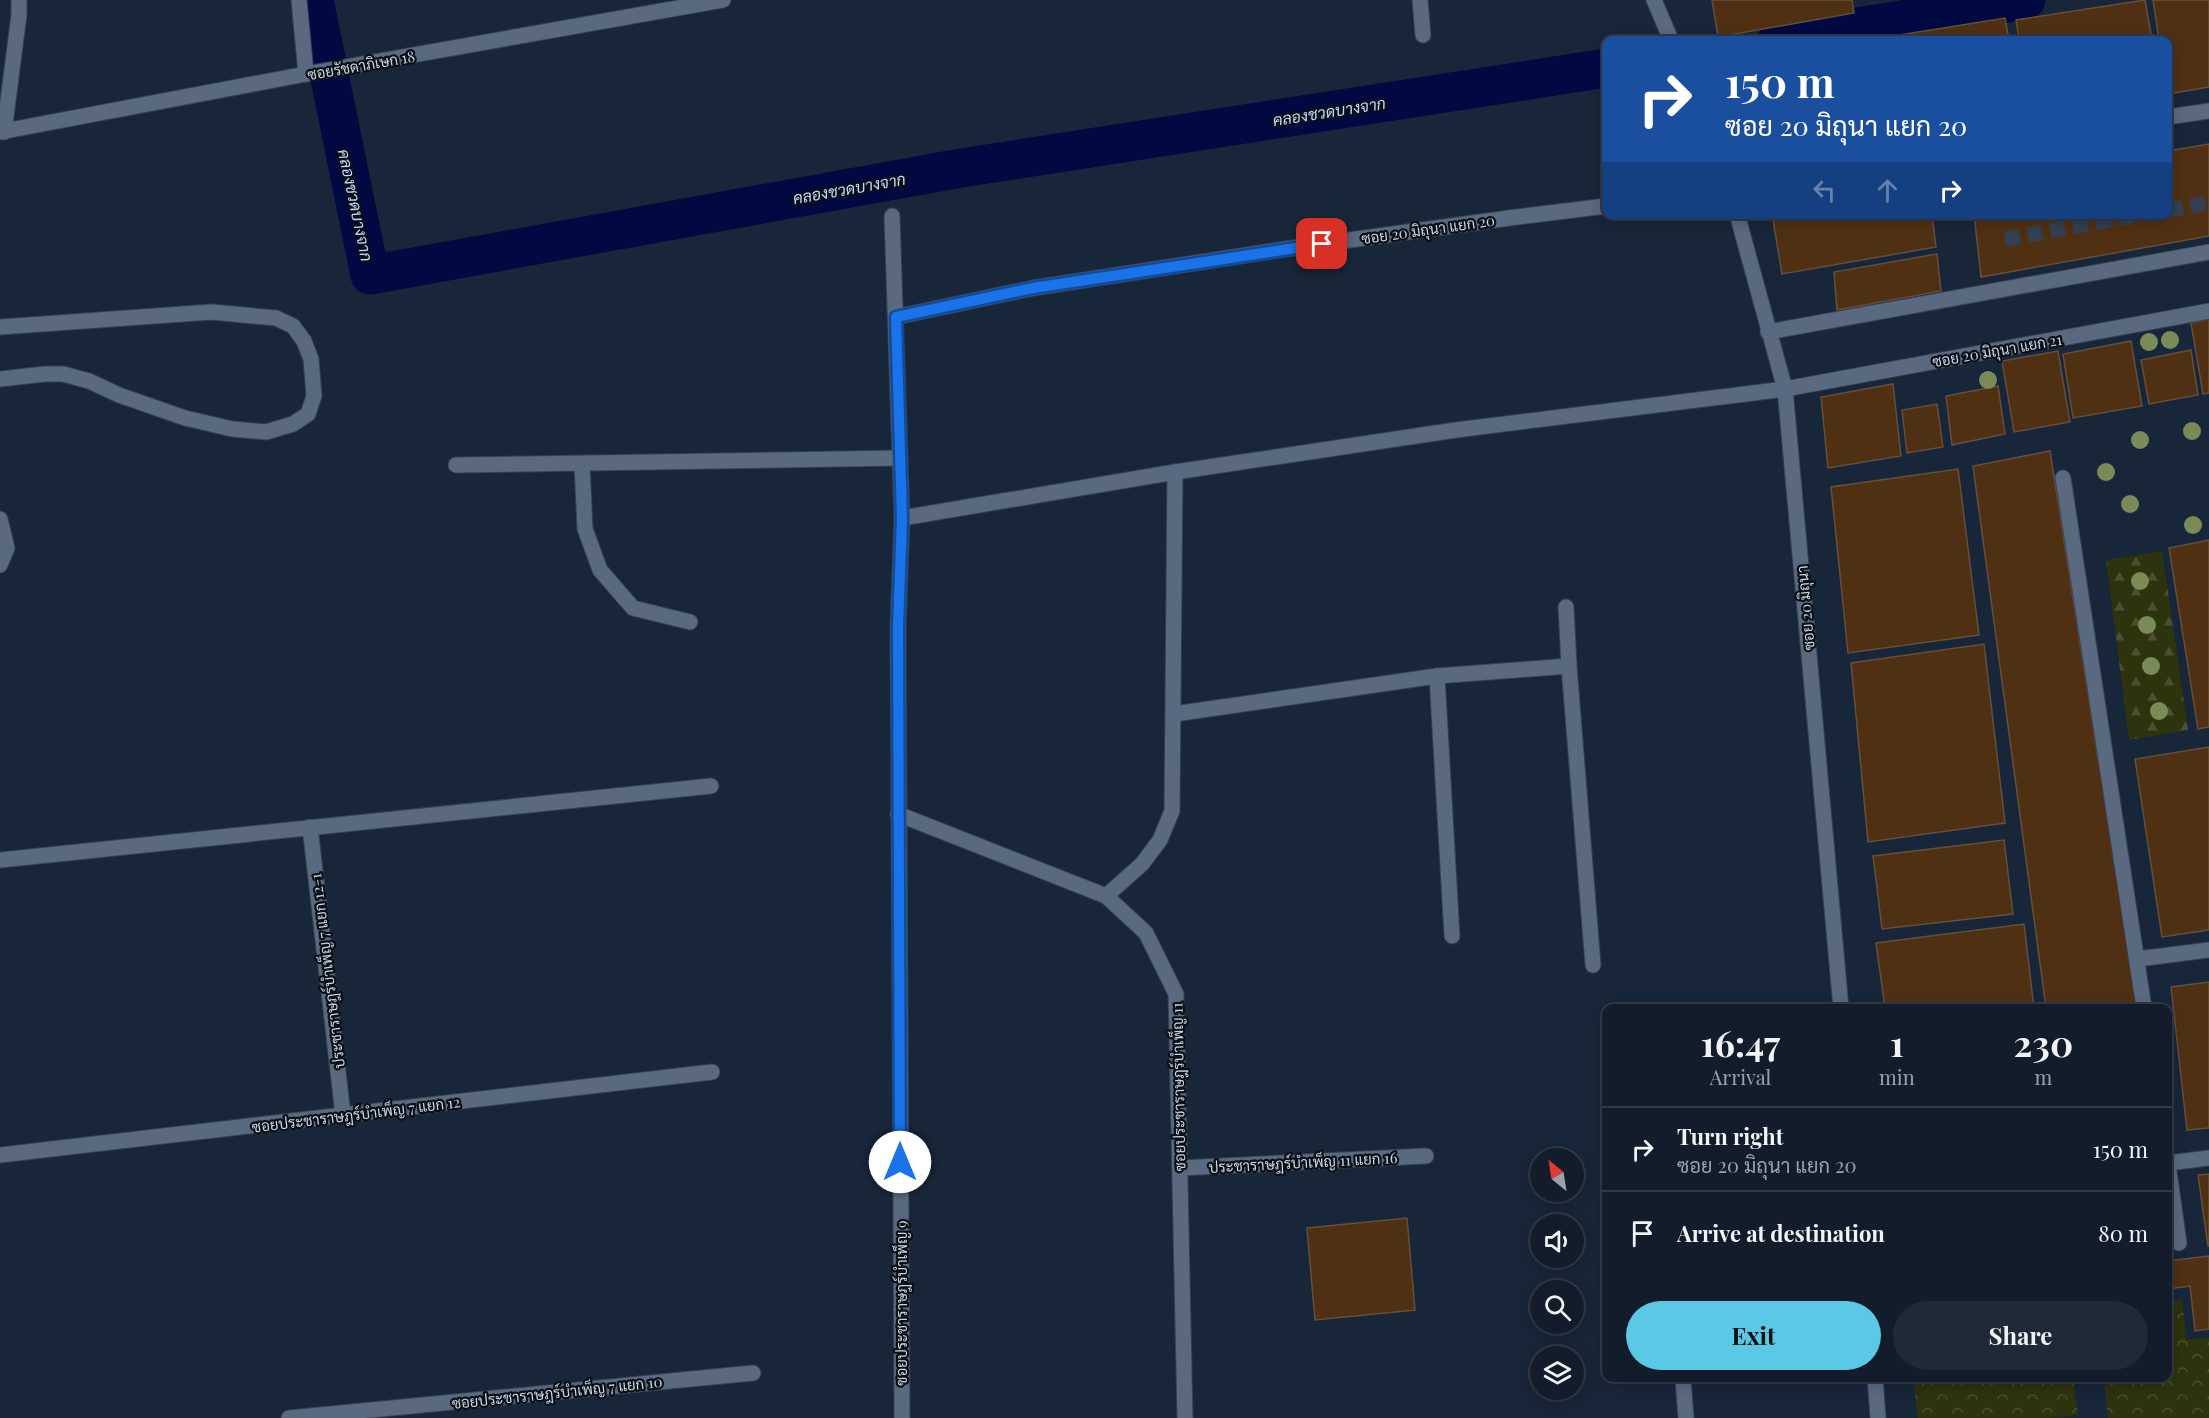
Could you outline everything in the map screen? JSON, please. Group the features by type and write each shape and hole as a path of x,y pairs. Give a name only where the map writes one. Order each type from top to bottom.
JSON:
{"street":[{"path":"2,132 19,15 19,0"},
{"path":"299,0 312,74"},
{"name":"ซอยรัชดาภิเษก 18","path":"2,132 723,0"},
{"path":"1420,0 1423,35"},
{"path":"1655,2 1669,36"},
{"path":"2172,116 2209,111"},
{"name":"ซอย 20 มิถุนา แยก 20","path":"896,317 1044,286 1299,247 1602,206"},
{"name":"ซอยประชาราษฎร์บำเพ็ญ 9","path":"892,216 902,518 898,627 902,1418"},
{"name":"ซอย 20 มิถุนา","path":"1738,219 1785,389 1841,1004"},
{"path":"1768,332 2209,252"},
{"name":"ซอย 20 มิถุนา แยก 21","path":"902,518 1175,472 1456,430 1785,389 2209,311"},
{"path":"0,327 211,312 276,318 293,326 304,341 311,359 314,396 308,414 293,424 267,432 232,429 185,418 89,381 63,374 0,379"},
{"path":"456,465 899,458"},
{"path":"582,464 585,529 600,570 633,608 690,622"},
{"path":"1106,896 1142,864 1160,840 1172,811 1175,472"},
{"path":"2063,478 2144,1004"},
{"path":"0,519 7,548 0,565"},
{"path":"1566,607 1593,965"},
{"path":"1174,714 1437,676 1569,666"},
{"path":"1437,676 1452,936"},
{"path":"0,861 711,786"},
{"name":"ซอยประชาราษฎร์บำเพ็ญ 11","path":"898,814 1106,896 1146,933 1176,994 1185,1418"},
{"name":"ประชาราษฎร์บำเพ็ญ 7 แยก 12-1","path":"310,827 344,1115"},
{"path":"2137,959 2209,950"},
{"name":"ซอยประชาราษฎร์บำเพ็ญ 7 แยก 12","path":"0,1155 712,1072"},
{"name":"ประชาราษฎร์บำเพ็ญ 11 แยก 16","path":"1180,1168 1426,1156"},
{"path":"2172,1163 2209,1158"},
{"path":"2172,1190 2180,1243"},
{"name":"ซอยประชาราษฎร์บำเพ็ญ 7 แยก 10","path":"289,1418 753,1373"},
{"path":"1683,1382 1686,1418"},
{"path":"1875,1382 1878,1418"}],"green space":[{"path":"2162,551 2188,730 2129,740 2106,560"},
{"path":"2182,1300 2187,1340 2209,1338 2209,1418 2108,1418 2104,1382 2172,1382 2172,1301"},
{"path":"1914,1382 2074,1382 2078,1415 2049,1418 1918,1418"}],"building":[{"path":"1712,0 1852,0 1854,13 1718,36"},
{"path":"2145,0 2151,36 2018,36 2016,20"},
{"path":"2153,0 2209,0 2209,87 2172,93 2172,36 2158,36"},
{"path":"2005,18 2008,36 1893,36"},
{"path":"2209,144 2209,236 1981,277 1975,219 2172,219 2172,150"},
{"path":"1773,219 1933,219 1936,247 1782,274"},
{"path":"1937,254 1941,291 1837,310 1834,272"},
{"path":"2209,319 2209,393 2203,394 2191,323"},
{"path":"2131,341 2142,406 2073,418 2063,354"},
{"path":"2191,350 2198,395 2149,404 2141,360"},
{"path":"2058,351 2070,422 2014,432 2002,361"},
{"path":"1893,384 1901,456 1828,468 1821,397"},
{"path":"1998,386 2005,434 1952,445 1946,396"},
{"path":"1937,404 1943,447 1907,453 1902,410"},
{"path":"2050,451 2136,1004 2045,1004 1973,466"},
{"path":"1958,469 1979,635 1848,653 1831,487"},
{"path":"2209,540 2209,727 2198,729 2169,548"},
{"path":"1984,644 2005,823 1868,842 1851,663"},
{"path":"2209,747 2209,930 2162,937 2135,759"},
{"path":"2004,840 2013,914 1882,929 1873,856"},
{"path":"2024,924 2034,1004 1884,1004 1876,943"},
{"path":"2209,982 2209,1128 2187,1130 2171,987"},
{"path":"2209,1174 2209,1246 2208,1246 2198,1175"},
{"path":"1407,1218 1415,1310 1315,1320 1307,1228"},
{"path":"2209,1256 2209,1329 2195,1331 2190,1286 2172,1288 2172,1261"}],"waterway":[{"name":"คลองชวดบางจาก","path":"314,0 370,275 961,168 1602,69"},
{"name":"คลองชวดบางจาก","path":"1802,36 2026,0"}],"tunnel":[{"path":"2172,209 2209,203"},
{"path":"2005,239 2116,219"}],"route":[{"path":"900,1162 898,627 902,518 896,317 1033,288 1322,244"}]}
